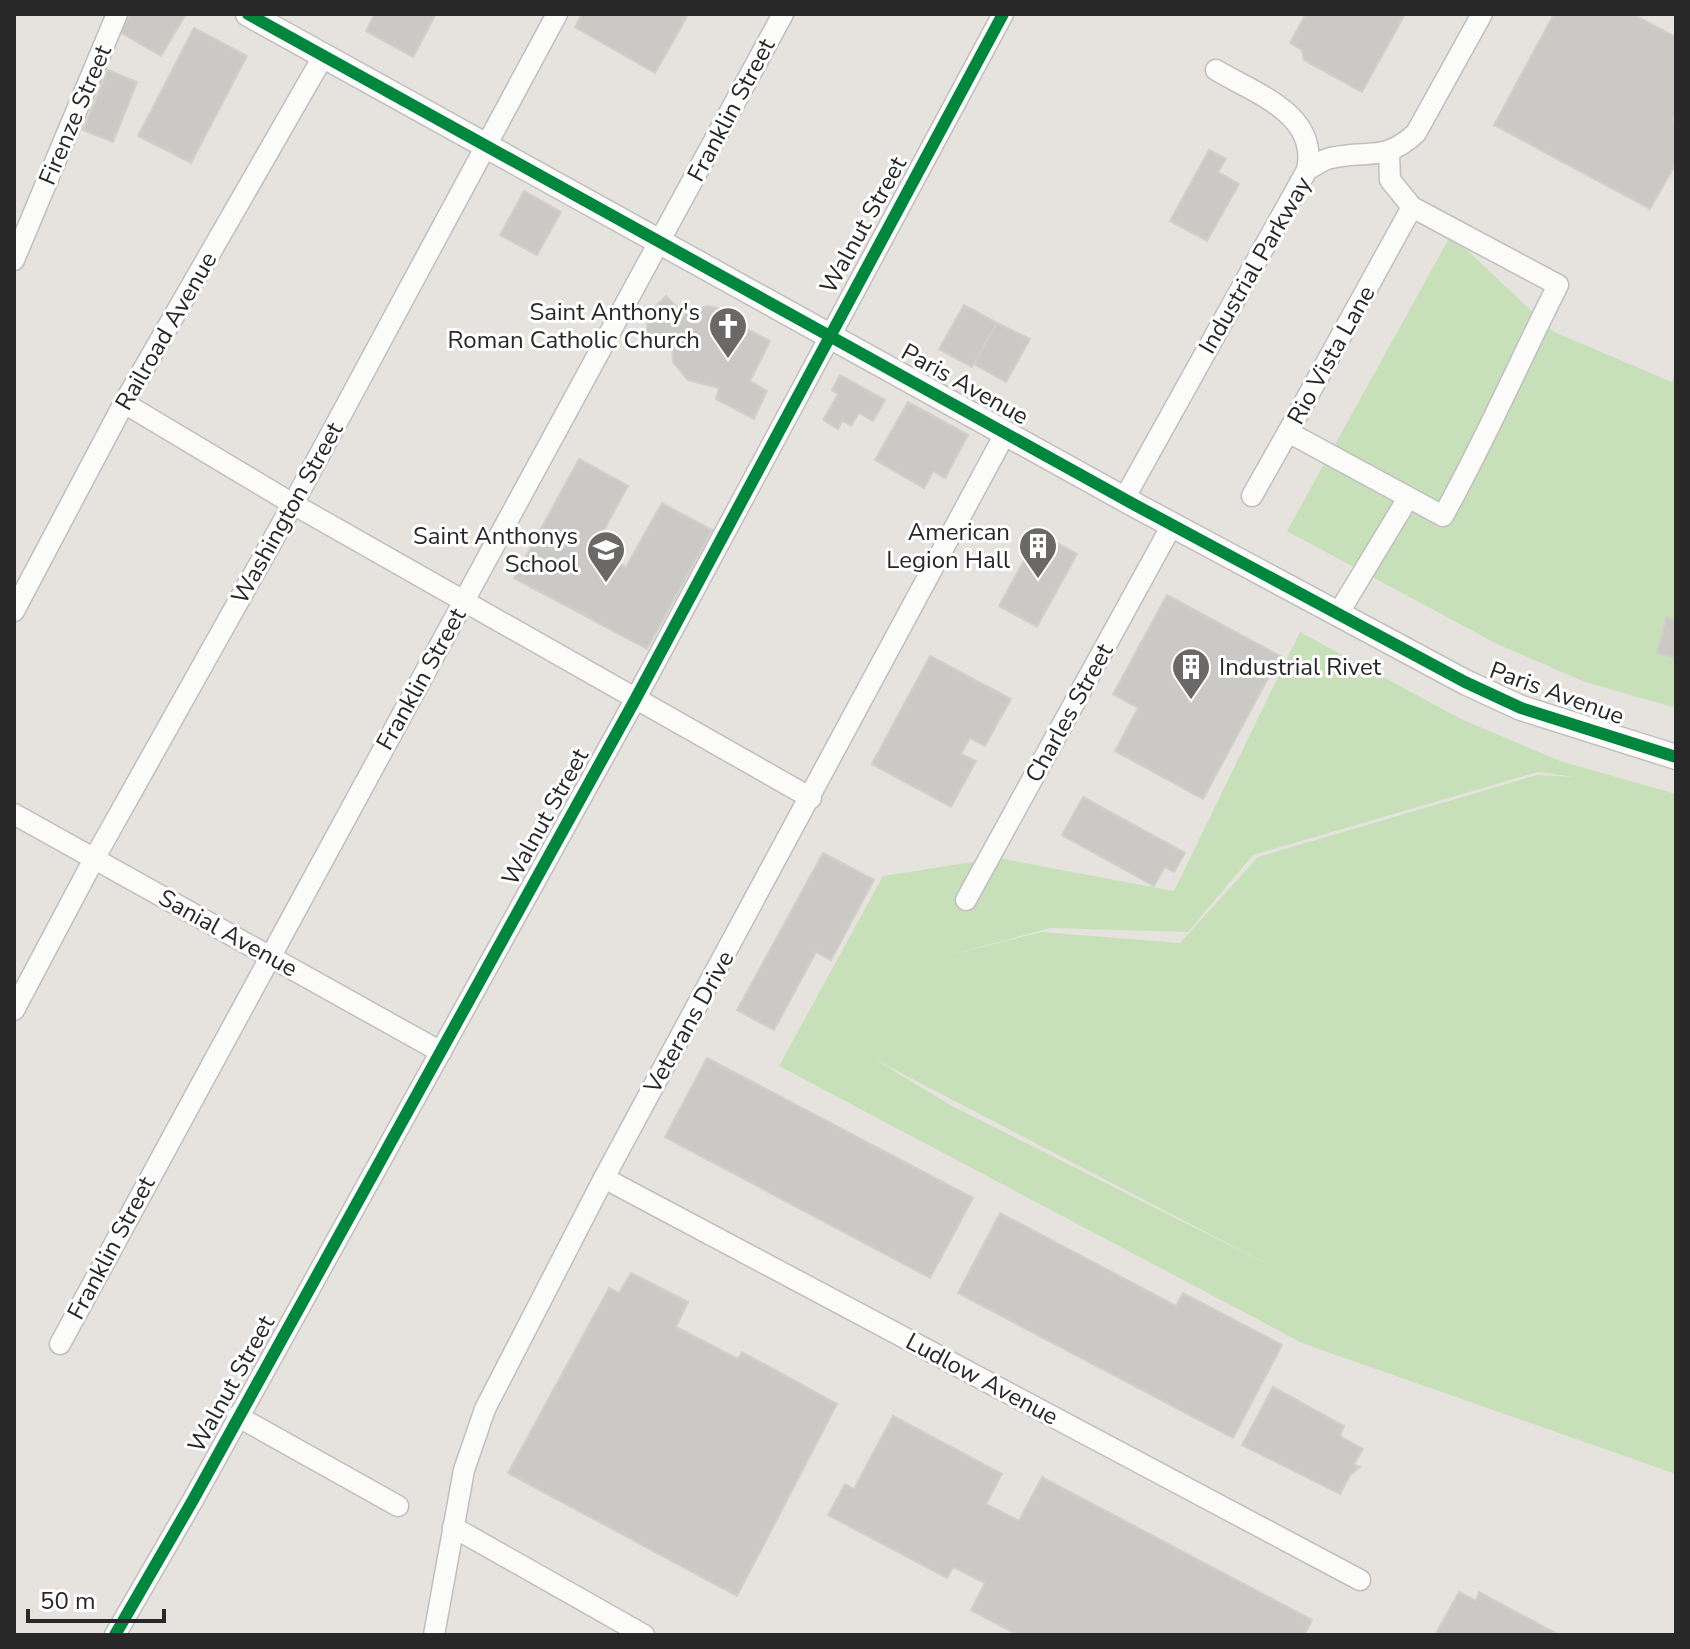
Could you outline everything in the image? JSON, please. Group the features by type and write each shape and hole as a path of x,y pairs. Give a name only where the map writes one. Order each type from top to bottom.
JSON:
{"street":[{"name":"Firenze Street","path":"14,260 117,14"},
{"name":"Paris Avenue","path":"248,14 487,143 1124,499 1338,614 1521,708 1676,757"},
{"name":"Washington Street","path":"14,1010 94,859 293,504 557,14"},
{"name":"Franklin Street","path":"60,1344 268,955 662,242 783,14"},
{"name":"Walnut Street","path":"115,1635 193,1500 635,700 1003,14"},
{"path":"1412,207 1390,180 1389,153 1416,133 1482,14"},
{"name":"Railroad Avenue","path":"14,611 124,403 324,55"},
{"path":"1216,70 1295,118 1308,135 1311,152 1307,170"},
{"name":"Industrial Parkway","path":"1124,499 1307,170 1329,158 1389,153"},
{"name":"Rio Vista Lane","path":"1412,207 1558,285 1498,406 1488,435 1443,516 1288,432 1412,207"},
{"path":"124,403 293,504 811,798"},
{"name":"Veterans Drive","path":"434,1635 465,1464 485,1409 604,1178 1006,432"},
{"path":"1252,496 1288,432"},
{"path":"1338,614 1408,498"},
{"name":"Charles Street","path":"966,900 1172,525"},
{"name":"Sanial Avenue","path":"14,814 441,1052"},
{"name":"Ludlow Avenue","path":"604,1178 1360,1580"},
{"path":"237,1416 398,1506"},
{"path":"453,1527 644,1635"}],"green space":[{"path":"1451,235 1554,332 1672,382 1676,368 1676,708 1585,682 1497,644 1287,531"},
{"path":"1300,632 1461,719 1560,761 1676,794 1676,1474 1302,1343 779,1066 883,876 998,858 1174,891","holes":["1538,772 1575,777 1537,775 1258,857 1180,943 1042,932 935,959 1050,928 1188,932 1253,855","874,1059 1275,1268 952,1106"]}],"building":[{"path":"131,14 186,14 161,56 120,32"},
{"path":"375,14 436,14 413,57 366,31"},
{"path":"582,14 688,15 655,73 575,27"},
{"path":"1306,14 1405,14 1362,92 1304,60 1302,50 1290,43"},
{"path":"1554,14 1632,14 1676,37 1676,113 1673,120 1676,121 1676,169 1674,167 1650,209 1494,125"},
{"path":"194,28 247,56 191,163 138,136"},
{"path":"108,70 137,82 113,142 83,130"},
{"path":"1209,150 1226,159 1218,172 1239,184 1207,241 1170,221"},
{"path":"524,191 561,212 537,255 500,235"},
{"path":"666,296 685,315 707,306 732,311 747,329 770,341 750,381 767,391 754,419 716,399 719,388 688,380 673,362 672,340 645,336 650,312"},
{"path":"964,305 997,323 972,367 939,349"},
{"path":"997,323 1030,339 1006,382 974,364"},
{"path":"840,375 885,400 873,421 859,413 851,426 842,421 838,429 823,420 838,394 832,390"},
{"path":"908,402 968,435 945,478 933,471 924,488 875,460"},
{"path":"579,459 628,486 593,550 626,567 662,503 712,530 647,649 514,578"},
{"name":"American Legion Hall","path":"1039,533 1077,554 1037,627 999,606"},
{"name":"Industrial Rivet","path":"1167,595 1280,656 1203,799 1115,751 1138,708 1113,694"},
{"path":"1666,617 1676,620 1676,658 1657,653"},
{"path":"930,656 1011,699 985,746 970,738 961,754 976,761 951,807 872,764"},
{"path":"1083,797 1185,853 1174,872 1165,867 1154,886 1062,835"},
{"path":"823,853 874,880 831,960 816,952 774,1030 737,1010"},
{"path":"707,1058 973,1198 930,1278 665,1137"},
{"path":"1000,1213 1176,1306 1183,1293 1282,1345 1233,1438 958,1293"},
{"path":"631,1273 688,1302 676,1327 738,1359 742,1352 837,1404 737,1596 508,1473 609,1288 619,1293"},
{"path":"1273,1387 1344,1426 1340,1436 1363,1449 1354,1464 1360,1467 1350,1475 1340,1494 1242,1445"},
{"path":"893,1416 1002,1474 986,1504 1019,1521 1042,1477 1312,1620 1304,1635 1018,1635 971,1610 985,1583 953,1567 947,1578 828,1515 845,1484 854,1489"},
{"path":"1459,1592 1476,1601 1479,1592 1559,1635 1435,1635"}],"cycle path":[{"path":"248,14 1135,505 1465,682 1521,708 1676,757"},
{"path":"115,1635 193,1500 635,700 1003,14"}],"place":[{"name":"Saint Anthony's Roman Catholic Church","path":"728,360"},
{"name":"American Legion Hall","path":"1038,580"},
{"name":"Saint Anthonys School","path":"606,584"},
{"name":"Industrial Rivet","path":"1191,701"}]}
